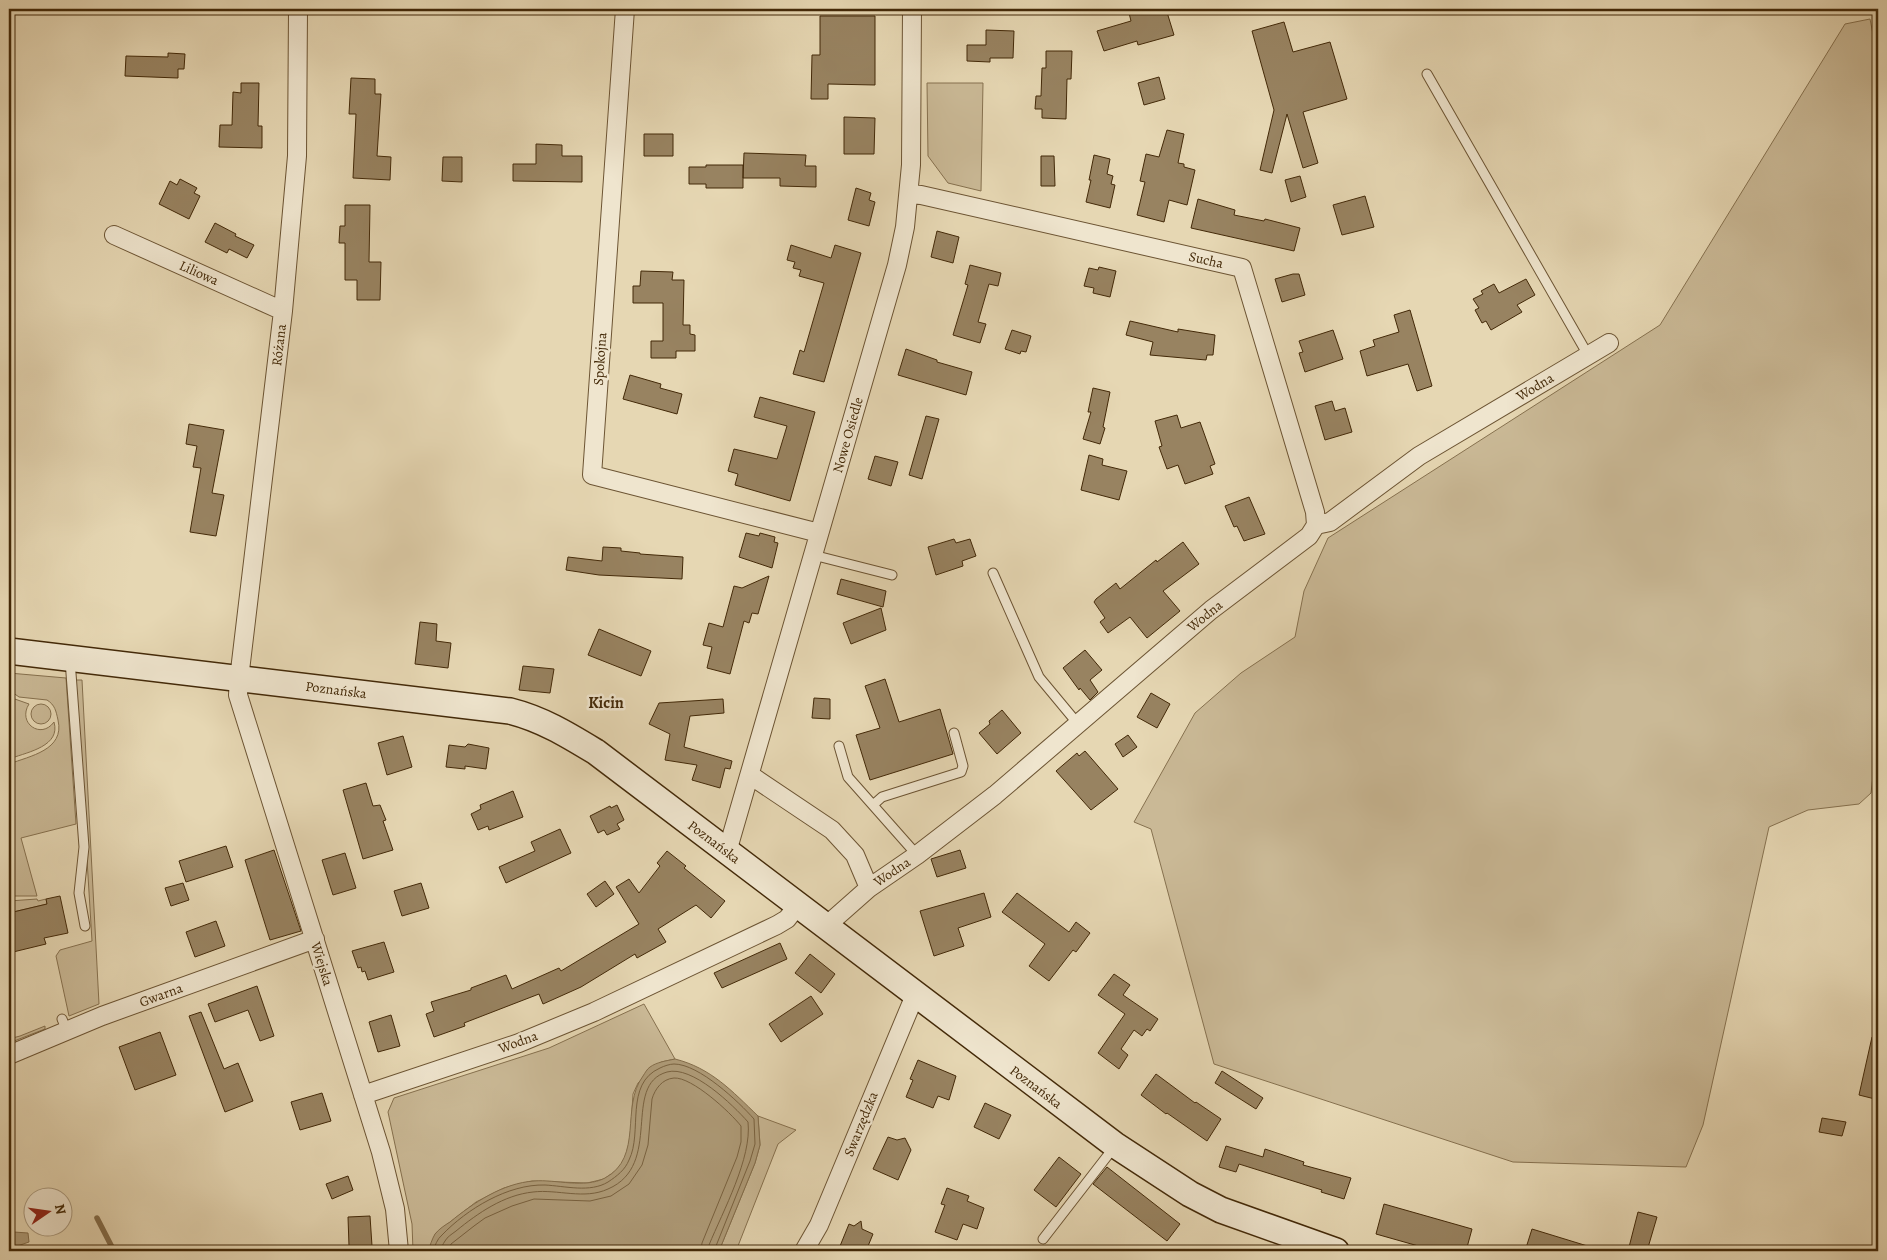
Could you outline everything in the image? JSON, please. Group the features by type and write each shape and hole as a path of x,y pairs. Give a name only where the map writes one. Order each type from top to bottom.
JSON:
{"street":[{"name":"Różana","path":"239,679 283,311 296,168 298,9"},
{"name":"Spokojna","path":"625,9 592,475 819,533"},
{"name":"Nowe Osiedle","path":"727,852 832,493 896,265 909,194 912,9"},
{"name":"Sucha","path":"909,194 922,195 1242,268 1315,512 1316,525"},
{"name":"Liliowa","path":"114,235 283,311"},
{"name":"Wodna","path":"826,926 869,888 917,855 995,795 1211,610 1309,536 1316,525 1330,522 1419,456 1609,343"},
{"name":"Poznańska","path":"9,651 510,711 530,716 596,752 1115,1145 1184,1190 1221,1210 1336,1251"},
{"name":"Wiejska","path":"239,679 238,696 381,1152 395,1209 399,1251"},
{"path":"750,775 832,830 855,855 869,888"},
{"name":"Wodna","path":"363,1095 519,1043 594,1012 777,925 787,919 798,905"},
{"name":"Gwarna","path":"9,1055 64,1025 102,1016 314,939"},
{"name":"Swarzędzka","path":"804,1251 820,1225 915,995"}],"lane":[{"path":"1427,74 1588,355"},
{"path":"813,555 892,575"},
{"path":"993,573 1039,677 1078,724"},
{"path":"70,658 84,847 79,893 85,926"},
{"path":"873,805 882,797 961,772 963,766 954,733"},
{"path":"839,746 848,777 917,855"},
{"path":"1043,1239 1115,1145"}],"shaded area":[{"path":"1870,19 1878,60 1878,734 1871,793 1859,804 1808,810 1769,827 1703,1125 1686,1167 1513,1162 1214,1064 1151,829 1134,822 1195,713 1241,673 1295,637 1304,591 1328,538 1660,325 1845,24"},
{"path":"927,83 983,83 981,191 948,183 928,156"},
{"path":"9,673 66,678 76,824 21,838 37,896 9,896 9,764 36,754 51,745 59,730 58,720 56,711 47,700 19,697 9,690"},
{"path":"76,680 82,680 99,1004 69,1016 56,956 60,950 92,941"},
{"path":"12,698 29,704 26,717 32,727 43,729 49,727 54,722 55,730 53,737 42,747 12,758"},
{"path":"41,704 48,707 51,714 48,721 41,724 34,721 31,714 34,707"},
{"path":"37,899 38,901 46,899 47,904 9,913 9,901"},
{"path":"644,1004 675,1059 661,1062 638,1083 633,1094 630,1140 625,1158 618,1169 604,1179 587,1183 532,1181 504,1188 476,1202 436,1233 428,1251 413,1251 412,1224 388,1112 394,1098 549,1048"},
{"path":"45,1026 45,1029 9,1043 9,1039"},
{"path":"758,1116 796,1130 778,1144 736,1251 719,1251 755,1163 760,1145"}],"water":[{"path":"675,1059 700,1068 710,1074 730,1089 758,1116 760,1145 755,1163 719,1251 428,1251 434,1236 440,1229 468,1208 500,1190 534,1181 588,1183 605,1178 617,1169 624,1158 628,1145 636,1088 650,1067"},
{"path":"9,1233 22,1233 22,1238 29,1238 29,1242 9,1249"}],"building":[{"path":"1142,9 1166,9 1174,35 1138,45 1137,41 1104,51 1097,31 1131,21 1129,13"},
{"path":"820,16 875,16 875,85 828,84 828,99 811,99 812,55 820,55"},
{"path":"1284,22 1293,52 1330,42 1347,99 1303,112 1318,163 1303,168 1287,114 1272,173 1260,170 1274,110 1252,31"},
{"path":"986,30 1014,31 1013,58 990,58 990,62 967,61 967,45 986,45"},
{"path":"1046,51 1072,51 1071,79 1067,79 1066,119 1042,118 1042,109 1035,109 1036,96 1041,96 1042,68 1046,68"},
{"path":"168,53 185,54 184,69 178,69 178,78 125,76 126,56 168,57"},
{"path":"1159,77 1165,99 1144,105 1138,83"},
{"path":"351,78 375,79 375,94 381,94 377,156 391,157 390,180 353,178 356,114 349,114"},
{"path":"241,83 259,83 258,126 262,126 262,148 219,147 220,125 232,125 233,92 241,93"},
{"path":"844,117 875,118 874,154 844,154"},
{"path":"1167,130 1184,134 1178,163 1195,170 1187,205 1169,200 1164,222 1137,215 1145,182 1140,181 1146,154 1159,157"},
{"path":"644,134 673,134 673,156 644,156"},
{"path":"536,144 562,145 562,156 582,156 582,182 513,181 513,164 536,164"},
{"path":"744,153 806,155 805,166 816,166 816,187 780,186 780,178 743,178"},
{"path":"1094,155 1110,159 1107,174 1113,176 1111,184 1115,185 1110,208 1086,202"},
{"path":"1041,156 1054,156 1055,186 1041,186"},
{"path":"443,157 462,157 462,182 442,181"},
{"path":"706,165 743,165 743,188 706,188 706,184 689,184 689,167 706,167"},
{"path":"1300,176 1306,197 1291,202 1285,180"},
{"path":"180,179 197,188 194,193 200,196 189,219 159,204 170,181 177,185"},
{"path":"856,188 871,193 869,200 875,202 869,226 848,220"},
{"path":"1365,196 1374,227 1342,235 1333,205"},
{"path":"1198,199 1235,210 1234,215 1264,221 1265,219 1300,228 1294,251 1191,228"},
{"path":"345,205 370,205 369,262 381,262 380,300 357,300 357,280 345,280 345,243 339,243 340,226 345,226"},
{"path":"215,223 254,245 247,258 229,249 227,253 205,242"},
{"path":"937,231 959,237 953,263 931,257"},
{"path":"791,245 831,258 835,245 861,253 824,382 793,374 800,350 804,352 824,283 799,276 801,270 793,268 795,262 787,260"},
{"path":"970,265 1001,273 998,286 989,284 978,322 986,324 980,343 953,335 968,285 965,284"},
{"path":"1099,267 1116,271 1110,297 1093,293 1094,288 1084,286 1089,268 1098,270"},
{"path":"641,271 673,272 672,280 684,280 683,325 690,325 690,334 695,335 695,351 676,351 676,358 651,358 651,341 663,341 663,303 633,303 633,286 640,286"},
{"path":"1299,274 1305,295 1282,302 1275,279"},
{"path":"1526,279 1535,295 1517,305 1522,312 1491,330 1486,321 1482,323 1475,310 1479,308 1473,299 1483,294 1481,291 1494,284 1499,293"},
{"path":"1410,310 1432,386 1417,391 1408,364 1367,376 1360,351 1375,346 1373,340 1399,332 1394,315"},
{"path":"1130,321 1178,332 1178,329 1215,335 1213,355 1207,355 1206,360 1150,355 1153,342 1126,335"},
{"path":"1012,330 1031,336 1026,352 1021,351 1020,354 1005,349"},
{"path":"1333,330 1343,359 1305,372 1299,353 1303,352 1299,341"},
{"path":"906,349 937,360 937,362 972,372 966,395 898,375"},
{"path":"630,375 661,384 660,388 682,394 677,414 623,399"},
{"path":"1093,388 1110,392 1103,427 1105,428 1100,444 1083,439 1091,412 1088,412"},
{"path":"760,397 815,412 790,501 735,485 738,474 728,471 734,449 777,459 787,426 754,417"},
{"path":"1332,401 1335,411 1345,408 1352,432 1325,440 1315,406"},
{"path":"1177,415 1181,428 1200,422 1215,464 1210,466 1213,474 1185,484 1178,465 1167,469 1159,447 1162,446 1155,421"},
{"path":"926,416 939,419 922,479 909,475"},
{"path":"189,424 224,430 212,493 224,495 216,536 190,532 201,468 193,467 197,446 186,444"},
{"path":"1089,455 1103,459 1102,465 1127,471 1119,500 1081,490"},
{"path":"875,456 898,462 891,486 868,479"},
{"path":"1249,497 1265,534 1244,541 1237,526 1234,527 1225,506"},
{"path":"746,533 759,536 760,533 775,537 774,542 778,543 772,568 739,557"},
{"path":"954,539 956,543 970,539 976,556 962,561 963,566 936,575 928,547"},
{"path":"1183,542 1199,564 1163,591 1180,611 1147,638 1130,617 1108,633 1100,622 1105,618 1094,602 1096,599 1116,583 1120,589 1156,560 1157,562"},
{"path":"603,547 621,548 621,551 640,554 683,557 682,579 599,575 566,570 568,557 602,561"},
{"path":"769,576 758,614 752,613 749,623 744,621 730,674 707,668 712,647 703,645 709,623 723,627 734,586 742,588"},
{"path":"841,579 886,591 883,607 837,594"},
{"path":"881,608 886,630 851,644 843,623"},
{"path":"420,622 437,624 436,641 451,643 448,668 415,664"},
{"path":"599,629 651,651 641,676 588,655"},
{"path":"1085,650 1102,670 1090,680 1098,692 1090,700 1080,688 1079,690 1063,668"},
{"path":"523,666 554,669 550,693 519,690"},
{"path":"885,679 899,722 940,709 953,754 870,780 856,735 880,728 865,686"},
{"path":"1151,693 1170,704 1157,728 1137,717"},
{"path":"814,698 830,699 830,719 812,718"},
{"path":"723,699 724,713 690,716 684,747 732,761 730,769 725,768 720,788 692,780 697,765 665,760 670,734 649,724 659,703"},
{"path":"1002,710 1021,733 997,754 979,733"},
{"path":"1128,735 1137,747 1123,757 1115,744"},
{"path":"403,736 412,767 387,775 378,743"},
{"path":"468,744 489,748 486,769 465,766 465,769 446,767 449,745 465,747"},
{"path":"1085,751 1118,789 1091,810 1056,771 1077,753 1079,756"},
{"path":"366,783 373,806 380,805 386,820 383,821 393,850 363,859 343,790"},
{"path":"513,791 523,817 489,830 488,826 478,830 471,814 481,809 480,805"},
{"path":"617,805 624,820 617,824 620,829 607,835 604,830 598,833 590,816 610,806 611,808"},
{"path":"560,829 571,853 506,883 499,867 535,851 531,842"},
{"path":"226,846 233,867 186,882 179,861"},
{"path":"274,850 301,931 270,940 245,860"},
{"path":"960,850 966,868 937,877 931,859"},
{"path":"667,851 686,866 684,868 725,901 711,918 696,905 658,929 666,942 637,958 635,954 581,987 543,1004 539,994 464,1023 465,1026 434,1037 426,1014 434,1011 431,1002 471,990 471,988 506,975 512,989 559,968 561,971 639,924 616,887 629,879 639,893 660,866 657,863"},
{"path":"345,853 356,888 333,895 322,860"},
{"path":"605,881 614,894 596,907 587,894"},
{"path":"183,883 189,900 171,906 165,888"},
{"path":"421,883 429,908 402,916 394,891"},
{"path":"984,893 991,917 958,928 964,946 934,956 920,911"},
{"path":"1017,893 1069,932 1076,922 1090,933 1076,952 1073,950 1049,981 1029,966 1045,944 1002,912"},
{"path":"60,896 68,933 44,938 46,944 9,953 9,913 47,904 46,899"},
{"path":"216,921 225,946 195,957 186,932"},
{"path":"384,942 394,972 368,980 365,971 362,972 361,967 358,968 352,951"},
{"path":"780,943 787,959 722,988 714,973"},
{"path":"810,954 835,974 821,993 795,973"},
{"path":"1114,974 1130,985 1123,995 1158,1019 1150,1031 1147,1029 1142,1036 1134,1030 1121,1049 1128,1055 1119,1069 1098,1053 1125,1014 1098,995"},
{"path":"257,986 274,1036 260,1041 248,1010 215,1022 208,1004"},
{"path":"811,996 823,1014 781,1042 769,1024"},
{"path":"201,1012 224,1069 238,1063 253,1101 225,1112 189,1016"},
{"path":"391,1015 400,1046 378,1052 369,1022"},
{"path":"160,1032 176,1075 135,1090 119,1047"},
{"path":"1872,1037 1878,1037 1878,1084 1875,1099 1859,1095"},
{"path":"918,1060 956,1076 949,1100 938,1096 933,1108 906,1097 913,1080 910,1079"},
{"path":"1222,1071 1263,1098 1256,1109 1215,1083"},
{"path":"1156,1074 1195,1103 1221,1119 1207,1141 1141,1095"},
{"path":"322,1093 331,1121 300,1130 291,1102"},
{"path":"985,1103 1011,1115 999,1139 974,1127"},
{"path":"1822,1118 1846,1122 1842,1136 1819,1132"},
{"path":"888,1137 897,1140 905,1138 911,1150 898,1180 873,1169"},
{"path":"1226,1146 1263,1157 1265,1149 1304,1162 1303,1165 1351,1178 1344,1199 1321,1192 1322,1190 1239,1164 1236,1172 1219,1167"},
{"path":"1059,1157 1081,1174 1056,1207 1034,1190"},
{"path":"1107,1167 1180,1224 1167,1241 1093,1184"},
{"path":"348,1176 353,1190 332,1199 326,1184"},
{"path":"947,1188 969,1196 967,1201 984,1208 977,1229 963,1224 957,1240 935,1232 945,1205 941,1204"},
{"path":"1384,1204 1472,1229 1466,1251 1436,1251 1376,1234"},
{"path":"1638,1212 1657,1217 1647,1251 1628,1251"},
{"path":"370,1216 372,1246 349,1246 348,1217"},
{"path":"861,1221 862,1229 873,1234 866,1251 838,1251 849,1224 854,1226"},
{"path":"1532,1229 1594,1248 1593,1251 1525,1251"}],"waterway":[{"path":"97,1218 114,1251"}],"district":[{"name":"Kicin","path":"606,703"}]}
